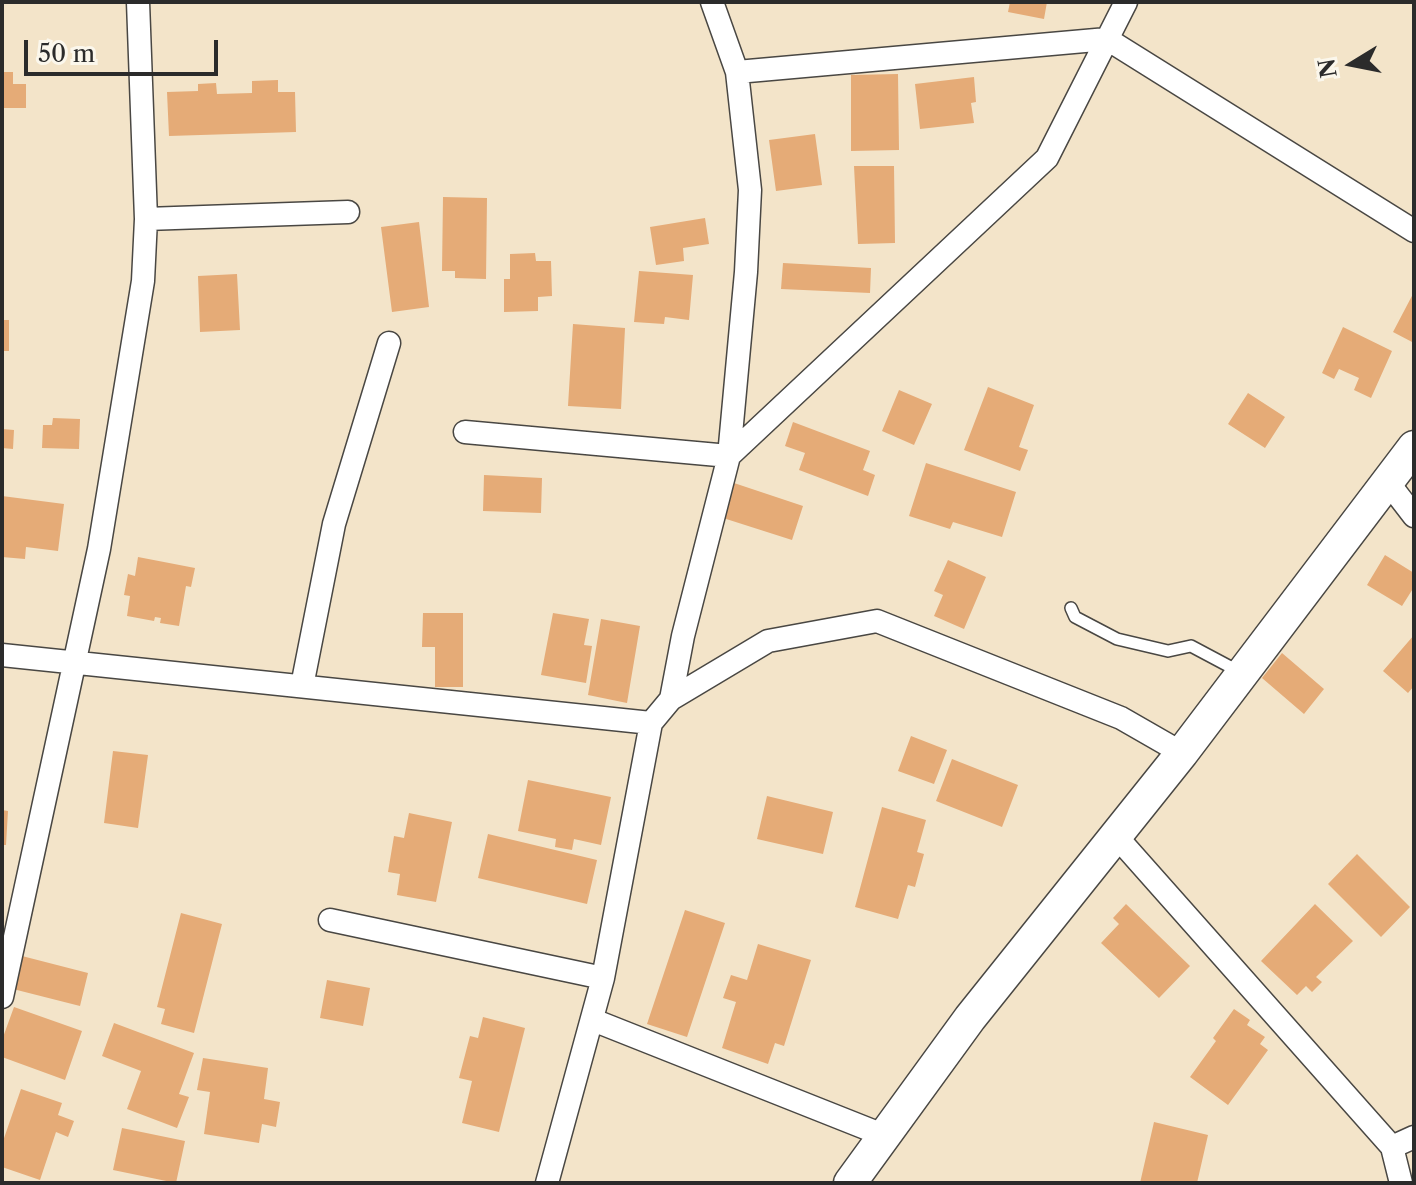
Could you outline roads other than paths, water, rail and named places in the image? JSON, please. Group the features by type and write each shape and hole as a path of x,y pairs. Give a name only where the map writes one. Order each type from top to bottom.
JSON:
{"main road":[{"path":"855,1179 883,1135 970,1018 1182,753 1414,447"}],"street":[{"path":"2,997 99,549 143,281 146,219 138,2"},
{"path":"671,699 683,636 729,456 746,272 750,190 737,72 712,2"},
{"path":"465,432 729,456 1047,158 1126,2"},
{"path":"737,72 1107,39 1414,231"},
{"path":"146,219 348,212"},
{"path":"302,686 334,524 389,343"},
{"path":"1387,481 1414,516"},
{"path":"547,1183 603,978 651,723 671,699 768,641 877,621 1121,718 1182,753"},
{"path":"2,655 651,723"},
{"path":"1116,836 1392,1147 1401,1183"},
{"path":"330,920 603,978"},
{"path":"593,1020 883,1135"},
{"path":"1392,1147 1414,1137"}],"lane":[{"path":"1071,608 1075,617 1117,639 1168,651 1191,646 1242,674"}]}
